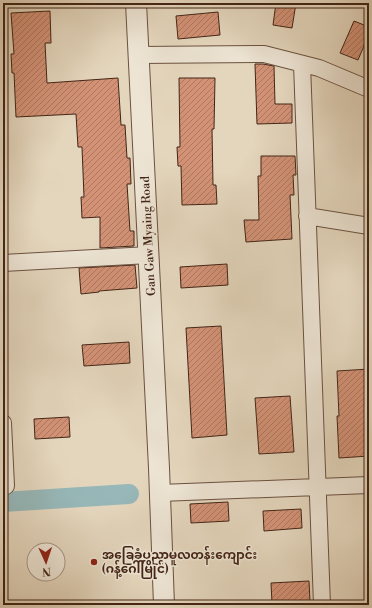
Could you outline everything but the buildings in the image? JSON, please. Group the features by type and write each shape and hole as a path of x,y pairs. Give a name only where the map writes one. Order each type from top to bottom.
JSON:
{"street":[{"name":"Gan Gaw Myaing Road","path":"136,3 160,490"},
{"path":"139,55 264,54 320,68 369,88"},
{"path":"302,64 322,605"},
{"path":"307,216 369,226"},
{"path":"3,263 149,255"},
{"path":"3,424 6,486"},
{"path":"164,605 160,490 369,485"}],"waterway":[{"path":"3,502 129,494"}],"place":[{"name":"အခြေခံပညာမူလတန်းကျောင်း (ဂန့်ဂေါ်မြိုင်)","path":"94,562"}]}
